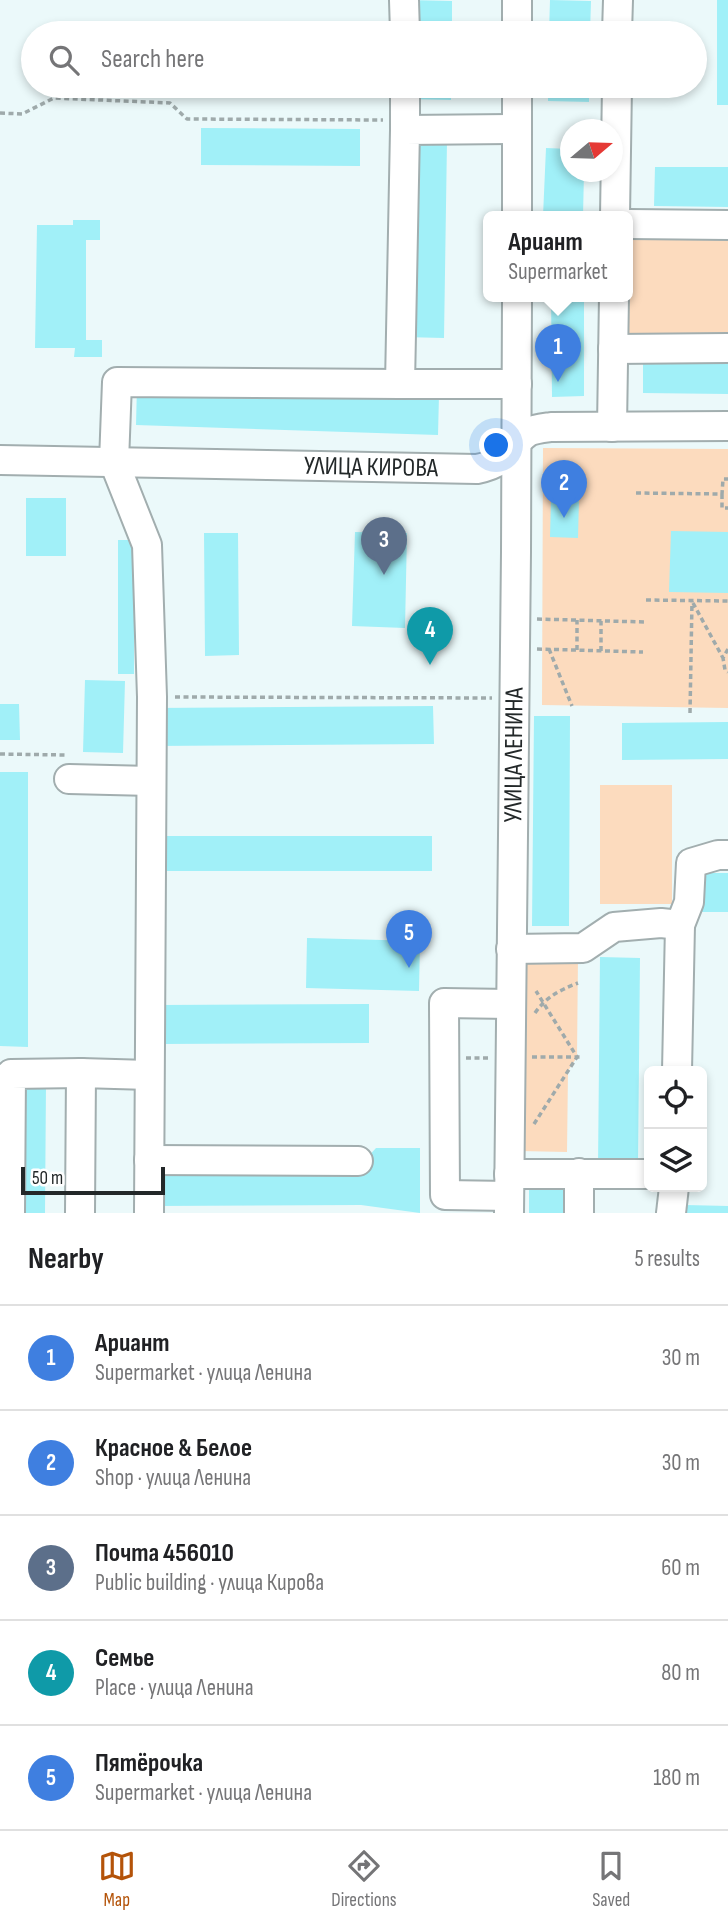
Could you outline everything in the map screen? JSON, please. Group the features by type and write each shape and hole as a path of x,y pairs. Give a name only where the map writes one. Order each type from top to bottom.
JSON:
{"street":[{"path":"404,0 405,21"},
{"path":"517,0 517,21"},
{"path":"617,21 618,0"},
{"path":"400,384 405,98"},
{"path":"517,98 517,211"},
{"path":"615,211 617,98"},
{"path":"405,125 517,130"},
{"path":"633,224 728,225"},
{"name":"УЛИЦА ЛЕНИНА","path":"509,1195 521,1011 512,949 517,302"},
{"path":"612,426 614,302"},
{"path":"613,349 728,348"},
{"path":"149,1213 152,697 147,545 114,463 117,382 517,384"},
{"name":"УЛИЦА КИРОВА","path":"0,460 477,470 494,466 530,431 551,427 728,426"},
{"path":"69,779 151,781"},
{"path":"677,1066 680,925 689,902 691,863 718,855 728,855"},
{"path":"512,949 583,948 614,927 661,923 680,925"},
{"path":"521,1011 444,1003 445,1204 509,1195 579,1173 644,1174"},
{"path":"80,1213 81,1073"},
{"path":"10,1213 10,1074 149,1075"},
{"path":"149,1160 358,1161"},
{"path":"579,1173 579,1213"},
{"path":"671,1213 673,1192"}],"path":[{"path":"0,113 22,114 54,98 170,103 187,119 405,125"},
{"path":"728,479 723,479 722,494 722,508 728,508"},
{"path":"636,493 722,494"},
{"path":"646,600 728,601"},
{"path":"692,601 723,658 727,673"},
{"path":"690,713 692,601"},
{"path":"528,619 644,622"},
{"path":"577,620 577,650"},
{"path":"601,621 601,650"},
{"path":"528,649 643,652"},
{"path":"548,649 572,706"},
{"path":"723,658 728,649"},
{"path":"152,697 495,698"},
{"path":"521,1011 542,1002 561,989 578,983"},
{"path":"534,1124 577,1057 536,990"}],"shaded area":[{"path":"633,231 728,233 728,342 615,342 616,302 633,302"},
{"path":"543,448 728,449 728,708 542,705"},
{"path":"600,785 672,785 672,904 600,904"},
{"path":"522,957 578,957 577,1057 568,1071 567,1152 519,1151"}],"building":[{"path":"407,0 452,1 452,21 412,21"},
{"path":"550,0 591,1 590,21 549,21"},
{"path":"717,0 728,0 728,105 717,105"},
{"path":"451,98 451,100 406,99"},
{"path":"548,98 589,98 589,102 548,101"},
{"path":"201,128 360,129 360,166 201,165"},
{"path":"406,140 447,141 444,338 403,337"},
{"path":"546,148 560,149 560,182 584,182 583,211 543,211"},
{"path":"655,167 728,167 728,207 654,206"},
{"path":"73,220 100,220 100,240 86,240 86,340 102,340 102,357 74,357 75,348 35,348 37,225 73,225"},
{"path":"551,302 584,302 584,396 552,397"},
{"path":"643,353 728,354 728,394 643,393"},
{"path":"137,385 439,395 438,435 136,425"},
{"path":"26,498 66,498 66,556 26,556"},
{"path":"551,498 579,499 578,538 550,537"},
{"path":"671,531 728,532 728,593 669,592"},
{"path":"355,532 407,533 405,628 352,626"},
{"path":"204,533 238,533 239,655 205,656"},
{"path":"118,540 134,540 134,674 118,674"},
{"path":"85,680 125,681 123,753 83,752"},
{"path":"0,704 19,704 20,740 0,740"},
{"path":"433,706 434,744 154,746 154,708"},
{"path":"534,716 570,716 569,926 532,926"},
{"path":"728,722 728,759 622,760 622,723"},
{"path":"0,772 28,772 28,1047 0,1046"},
{"path":"150,836 432,836 432,871 150,871"},
{"path":"699,873 728,873 728,912 698,912"},
{"path":"307,938 420,941 419,991 306,988"},
{"path":"600,957 640,958 638,1167 598,1167"},
{"path":"369,1004 369,1043 160,1044 159,1005"},
{"path":"9,1084 46,1084 45,1213 8,1213"},
{"path":"376,1148 420,1148 420,1213 361,1205 156,1206 156,1173 355,1171"},
{"path":"529,1190 564,1190 564,1213 529,1213"},
{"path":"686,1205 728,1206 728,1213 686,1213"}],"place":[{"name":"Ариант","path":"558,382"},
{"name":"Красное & Белое","path":"564,518"},
{"name":"Почта 456010","path":"384,575"},
{"name":"Семье","path":"430,665"},
{"name":"Пятёрочка","path":"409,968"}]}
